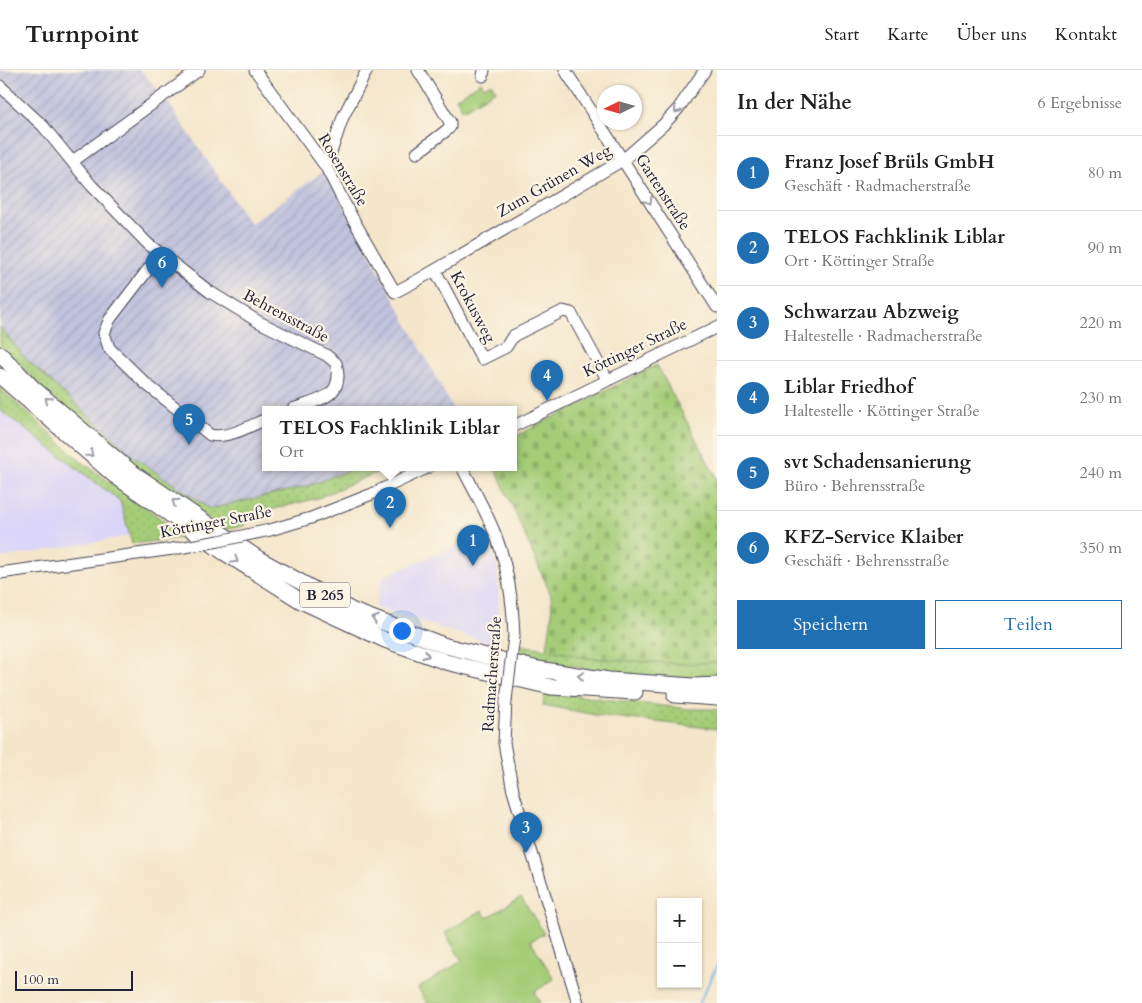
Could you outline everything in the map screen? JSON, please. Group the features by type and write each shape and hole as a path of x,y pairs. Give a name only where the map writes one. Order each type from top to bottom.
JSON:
{"main road":[{"name":"B 265","path":"0,354 34,388 130,471 258,559 353,611 446,646 538,670 609,680 694,686 717,685"},
{"name":"B 265","path":"0,376 114,475 225,553 301,601 385,640 446,662 551,687 717,698"}],"street":[{"path":"72,161 199,70"},
{"name":"Rosenstraße","path":"255,70 326,167 395,292"},
{"path":"326,167 343,117 367,70"},
{"path":"417,153 450,127 450,122 418,70"},
{"name":"Gartenstraße","path":"565,70 717,307"},
{"name":"Zum Grünen Weg","path":"395,292 623,160 663,125 678,109 705,70"},
{"name":"Behrensstraße","path":"0,86 43,126 91,185 160,254 210,292 259,322 326,355 336,363 339,380 335,389 324,397 301,406"},
{"path":"160,254 110,319 104,333 109,348 146,384 210,435 217,437 227,435 262,421"},
{"name":"Krokusweg","path":"435,270 482,359 506,347 513,336 563,311 571,312 608,379"},
{"name":"Köttinger Straße","path":"517,424 717,327"},
{"name":"Köttinger Straße","path":"0,573 220,541 270,530 311,518 372,494 421,471"},
{"name":"Radmacherstraße","path":"464,471 497,539 507,571 513,604 514,637 506,700 504,743 513,791 578,1003"}],"shaded area":[{"path":"0,70 140,70 163,95 250,224 325,170 451,406 262,406 262,471 347,471 308,486 210,509 134,457 26,359 0,327"},
{"path":"0,410 120,501 130,536 0,558"},
{"path":"486,534 497,567 499,600 498,646 375,607 384,576"}],"green space":[{"path":"481,82 484,87 491,83 496,90 463,110 456,98"},
{"path":"0,327 26,359 134,457 210,509 308,486 347,471 380,471 318,498 238,518 246,525 225,530 135,468 60,405 0,346"},
{"path":"657,365 717,479 717,662 683,664 586,658 547,649 552,614 551,595 497,471 517,471 517,435"},
{"path":"0,388 82,462 186,537 132,544 120,501 0,410"},
{"path":"521,645 643,661 717,662 717,679 639,677 519,658"},
{"path":"545,692 689,709 717,709 717,729 595,715 543,705"},
{"path":"521,897 544,933 531,941 554,979 534,992 540,1003 427,1003 418,988 462,961 445,933 482,910 487,918"}],"waterway":[{"path":"699,1003 717,966"}],"place":[{"name":"KFZ-Service Klaiber","path":"162,288"},
{"name":"Liblar Friedhof","path":"547,401"},
{"name":"svt Schadensanierung","path":"189,445"},
{"name":"TELOS Fachklinik Liblar","path":"390,528"},
{"name":"Franz Josef Brüls GmbH","path":"473,566"},
{"name":"Schwarzau Abzweig","path":"526,853"}]}
